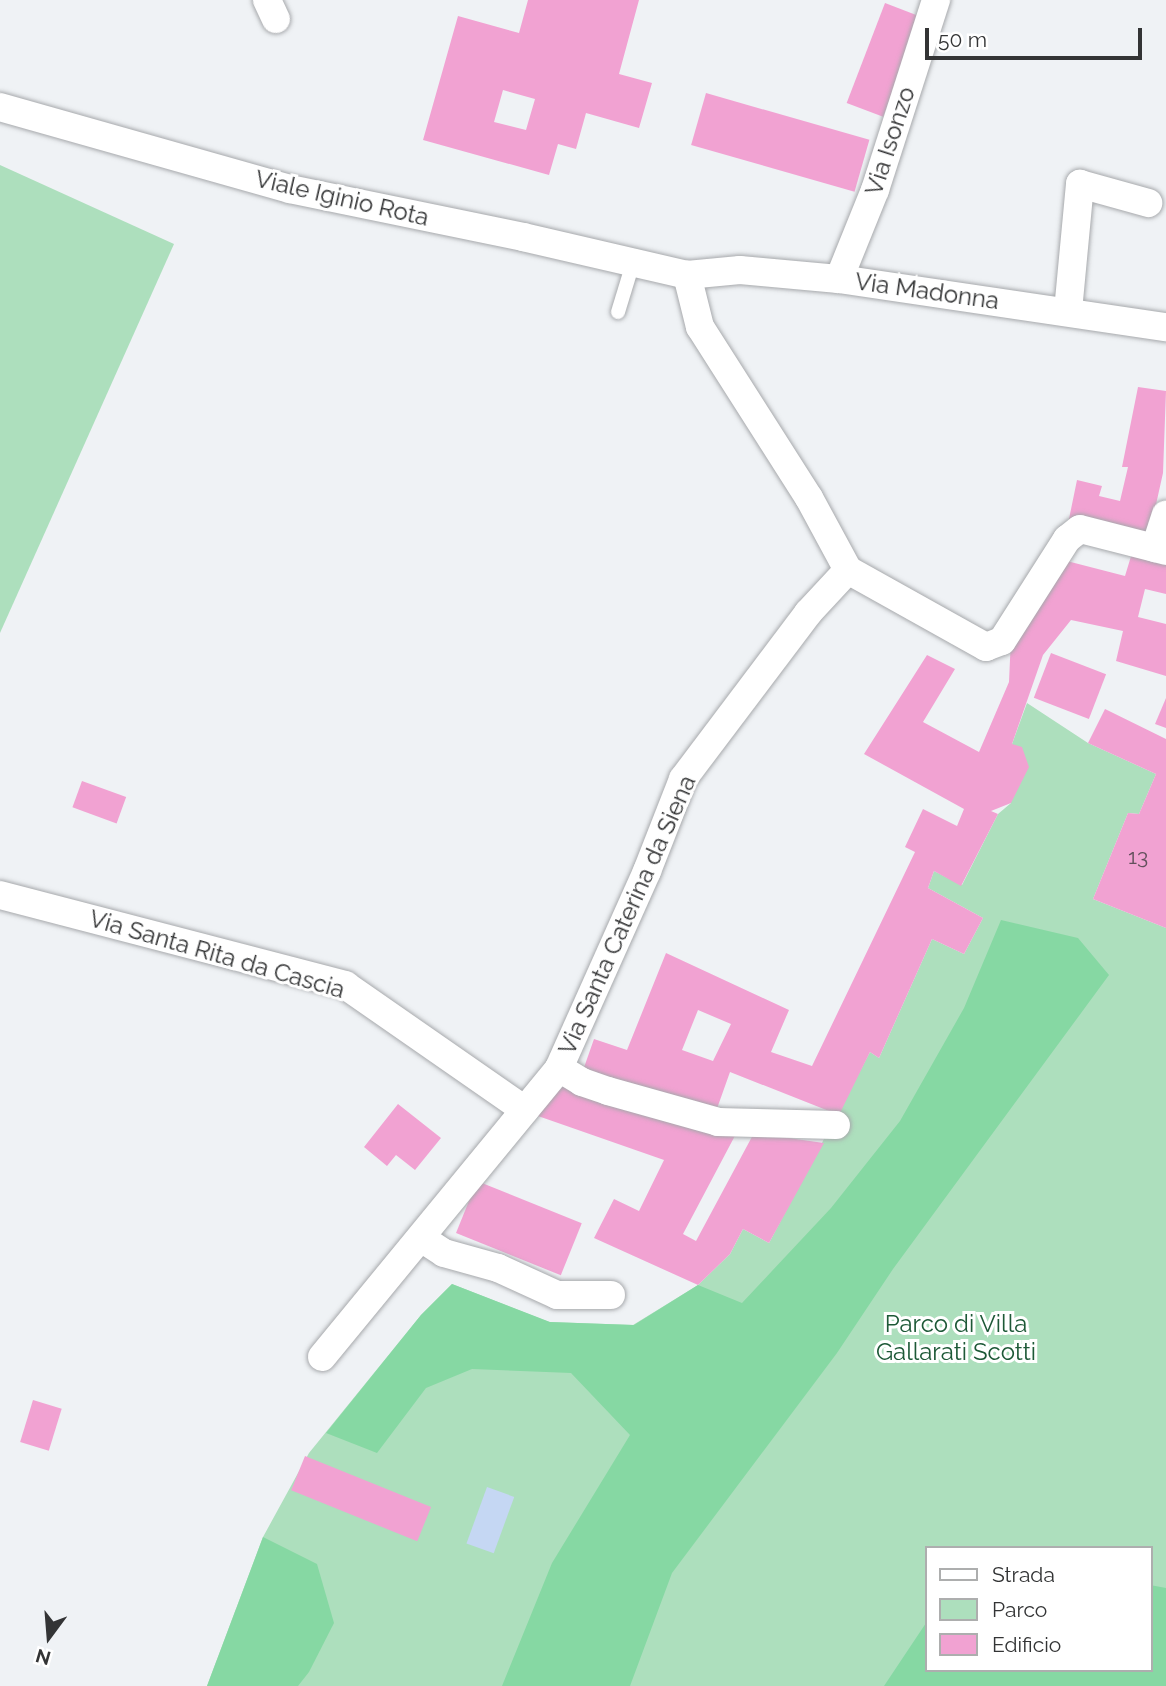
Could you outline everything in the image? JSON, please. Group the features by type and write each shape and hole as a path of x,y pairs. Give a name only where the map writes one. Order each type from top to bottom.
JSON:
{"street":[{"name":"Via Isonzo","path":"839,279 875,190 936,0"},
{"name":"Viale Iginio Rota","path":"0,107 290,189 687,275"},
{"path":"1068,311 1080,184 1148,203"},
{"name":"Via Madonna","path":"687,275 740,270 839,279 1166,327"},
{"path":"687,275 700,327 809,498 848,570 986,647 1002,640 1067,539 1080,529 1161,550 1166,515"},
{"name":"Via Santa Caterina da Siena","path":"322,1357 559,1068 647,871 683,779 808,613 848,570"},
{"name":"Via Santa Rita da Cascia","path":"0,895 345,985 525,1110"},
{"path":"559,1068 582,1082 608,1091 718,1122 836,1125"},
{"path":"421,1238 444,1253 498,1268 557,1295 611,1295"}],"lane":[{"path":"618,312 633,263"}],"green space":[{"path":"0,165 174,244 0,633"},
{"name":"Parco di Villa Gallarati Scotti","path":"1027,703 1088,743 1156,774 1139,814 1128,813 1093,899 1166,928 1166,1686 207,1686 263,1537 309,1453 421,1315 452,1284 549,1322 633,1325 698,1285 730,1254 743,1229 769,1243 870,1052 879,1058 932,939 964,954 983,918 928,888 934,871 962,885 998,814 1011,803 1012,744"},
{"path":"1001,920 1078,938 1109,975 893,1269 837,1353 672,1573 630,1686 502,1686 552,1563 630,1435 571,1373 472,1369 426,1388 377,1453 326,1433 421,1315 452,1284 550,1322 634,1325 698,1285 742,1303 831,1208 900,1121 964,1008"},
{"path":"263,1537 317,1564 334,1623 309,1672 298,1686 207,1686"},
{"path":"1152,1585 1166,1588 1166,1686 884,1686 925,1624 925,1672 1152,1672"}],"water":[{"path":"487,1487 514,1497 494,1553 466,1543"}],"building":[{"path":"528,0 639,0 619,74 652,83 639,128 586,113 576,149 558,144 549,175 423,140 458,16 519,33","holes":["503,90 535,99 526,130 494,122"]},
{"path":"885,3 921,17 883,117 847,103"},
{"path":"706,93 869,140 855,192 691,145"},
{"path":"1138,387 1166,391 1163,473 1149,536 1069,519 1077,480 1102,486 1099,496 1120,501 1128,467 1122,467"},
{"path":"1132,553 1166,563 1166,594 1145,589 1138,617 1166,624 1166,676 1116,661 1123,631 1071,620 1043,655 1012,744 1022,747 1029,767 1011,803 991,811 998,814 961,886 934,871 928,888 983,918 964,954 932,939 879,1058 870,1052 839,1115 730,1072 714,1117 581,1076 594,1039 627,1050 666,953 789,1010 771,1052 812,1066 915,852 905,847 923,809 957,826 964,809 864,754 927,655 955,669 923,722 979,752 1009,682 1011,637 1063,560 1125,576","holes":["698,1010 731,1024 713,1061 682,1050"]},
{"path":"1051,653 1106,674 1089,719 1034,698"},
{"path":"1166,698 1166,728 1155,724"},
{"path":"1105,709 1166,739 1166,928 1093,899 1128,813 1139,814 1156,774 1088,743"},
{"path":"82,781 126,797 117,823 72,807"},
{"path":"559,1079 738,1130 683,1234 696,1241 754,1133 824,1143 769,1243 743,1229 730,1254 698,1285 594,1238 614,1199 639,1211 664,1160 538,1116"},
{"path":"398,1104 441,1138 415,1170 396,1155 387,1166 364,1147"},
{"path":"477,1181 582,1223 561,1275 456,1233"},
{"path":"33,1400 62,1409 49,1451 20,1442"},
{"path":"305,1456 431,1507 417,1541 291,1490"}]}
